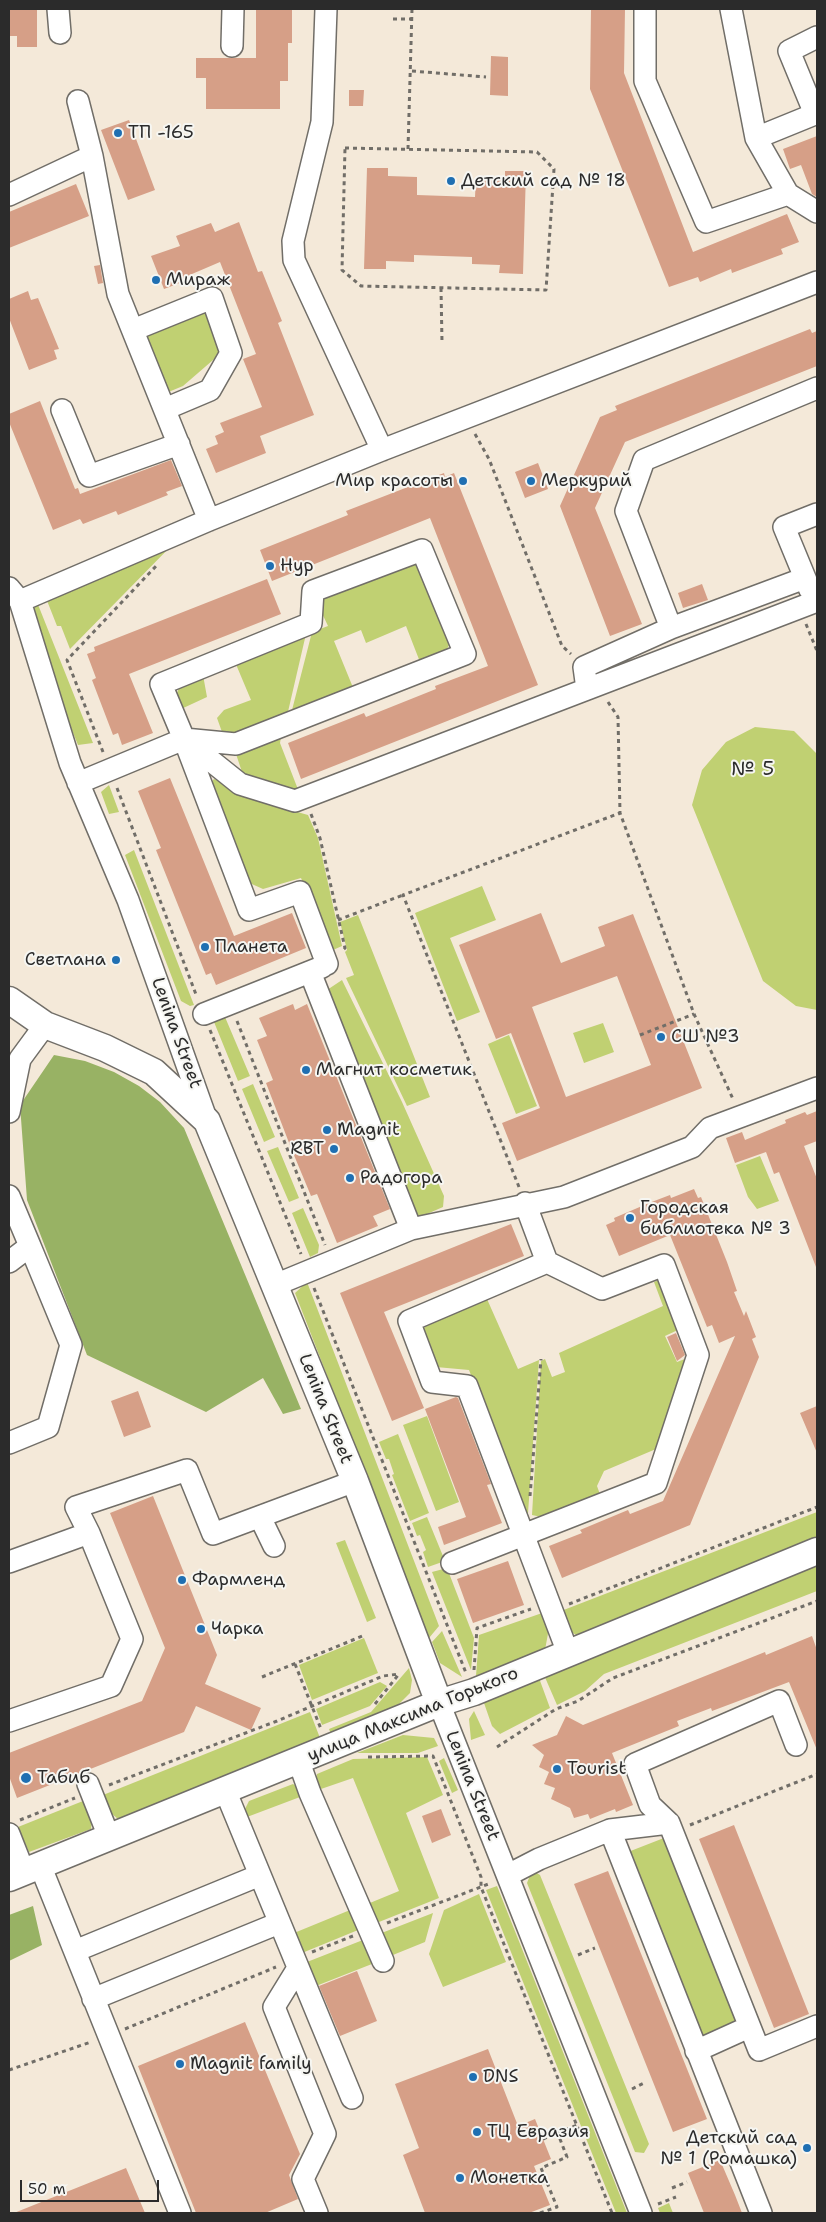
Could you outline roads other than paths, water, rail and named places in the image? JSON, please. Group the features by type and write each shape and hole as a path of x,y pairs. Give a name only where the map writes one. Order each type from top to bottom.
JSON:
{"main road":[{"path":"9,1000 45,1025 104,1048 154,1072 207,1121"},
{"name":"Lenina Street","path":"207,1121 225,1144 274,1285 355,1481 439,1703"},
{"name":"улица Максима Горького","path":"24,1871 298,1762 439,1703 474,1692 817,1551"}],"street":[{"path":"58,9 60,33"},
{"path":"232,46 233,9"},
{"path":"326,9 322,122 293,241 294,260 382,450"},
{"path":"645,9 645,82 706,222 788,194"},
{"path":"731,9 756,138 788,194 817,212"},
{"path":"756,138 814,114 789,51 817,37"},
{"path":"78,101 92,156 118,294 209,520"},
{"path":"9,194 92,156"},
{"path":"14,595 817,282"},
{"path":"133,330 212,298 231,352 210,390 165,409"},
{"path":"671,628 626,511 644,460 817,388"},
{"path":"62,410 89,476 179,444"},
{"path":"184,739 240,784 295,801 305,798 811,604 805,578 784,527 817,514"},
{"path":"78,783 184,739 236,744 465,654 422,550 313,591 311,623 161,684 184,739 250,910 300,892 328,962 411,1229"},
{"path":"592,687 584,666 671,628 805,578"},
{"name":"Lenina Street","path":"14,595 78,783 128,900 207,1121"},
{"path":"204,1014 328,962"},
{"path":"9,1112 14,1062 45,1025"},
{"path":"274,1285 411,1229 564,1197 692,1147 710,1128 817,1088"},
{"path":"9,1196 71,1346 48,1427 9,1443"},
{"path":"452,1562 521,1527 656,1483 698,1355 664,1265 602,1289 547,1262 525,1204"},
{"path":"9,1262 30,1246"},
{"path":"547,1262 409,1321 432,1382 467,1386 568,1653"},
{"path":"9,1721 40,1700 111,1686 132,1639 89,1533 76,1507 187,1470 213,1534 355,1481"},
{"path":"260,1518 274,1546"},
{"path":"9,1562 89,1533"},
{"path":"796,1745 779,1701 635,1764 650,1805 669,1823 759,2050 817,2026"},
{"name":"Lenina Street","path":"439,1703 508,1875 648,2209"},
{"path":"298,1762 383,1962"},
{"path":"89,1788 109,1837"},
{"path":"225,1790 352,2098"},
{"path":"508,1875 540,1859 610,1830 669,1823"},
{"path":"13,1827 24,1871 75,1951 180,2213"},
{"path":"610,1830 761,2213"},
{"path":"75,1951 260,1875"},
{"path":"93,1998 279,1922"},
{"path":"296,1963 274,2007 324,2134 303,2179 317,2213"},
{"path":"696,2051 749,2027"}],"place":[{"name":"ТП -165","path":"118,133"},
{"name":"Детский сад № 18","path":"451,181"},
{"name":"Мираж","path":"156,280"},
{"name":"Мир красоты","path":"463,481"},
{"name":"Меркурий","path":"531,481"},
{"name":"Нур","path":"270,566"},
{"name":"Планета","path":"205,947"},
{"name":"Светлана","path":"116,960"},
{"name":"СШ №3","path":"661,1037"},
{"name":"Магнит косметик","path":"306,1070"},
{"name":"Magnit","path":"327,1130"},
{"name":"RBT","path":"334,1149"},
{"name":"Радогора","path":"350,1178"},
{"name":"Городская библиотека № 3","path":"630,1218"},
{"name":"Фармленд","path":"182,1580"},
{"name":"Чарка","path":"201,1629"},
{"name":"Tourist","path":"557,1769"},
{"name":"Табиб","path":"26,1778"},
{"name":"Magnit family","path":"180,2064"},
{"name":"DNS","path":"473,2077"},
{"name":"ТЦ Евразия","path":"477,2132"},
{"name":"Детский сад № 1 (Ромашка)","path":"807,2148"},
{"name":"Монетка","path":"460,2178"}],"district":[{"name":"№ 5","path":"753,770"}]}
